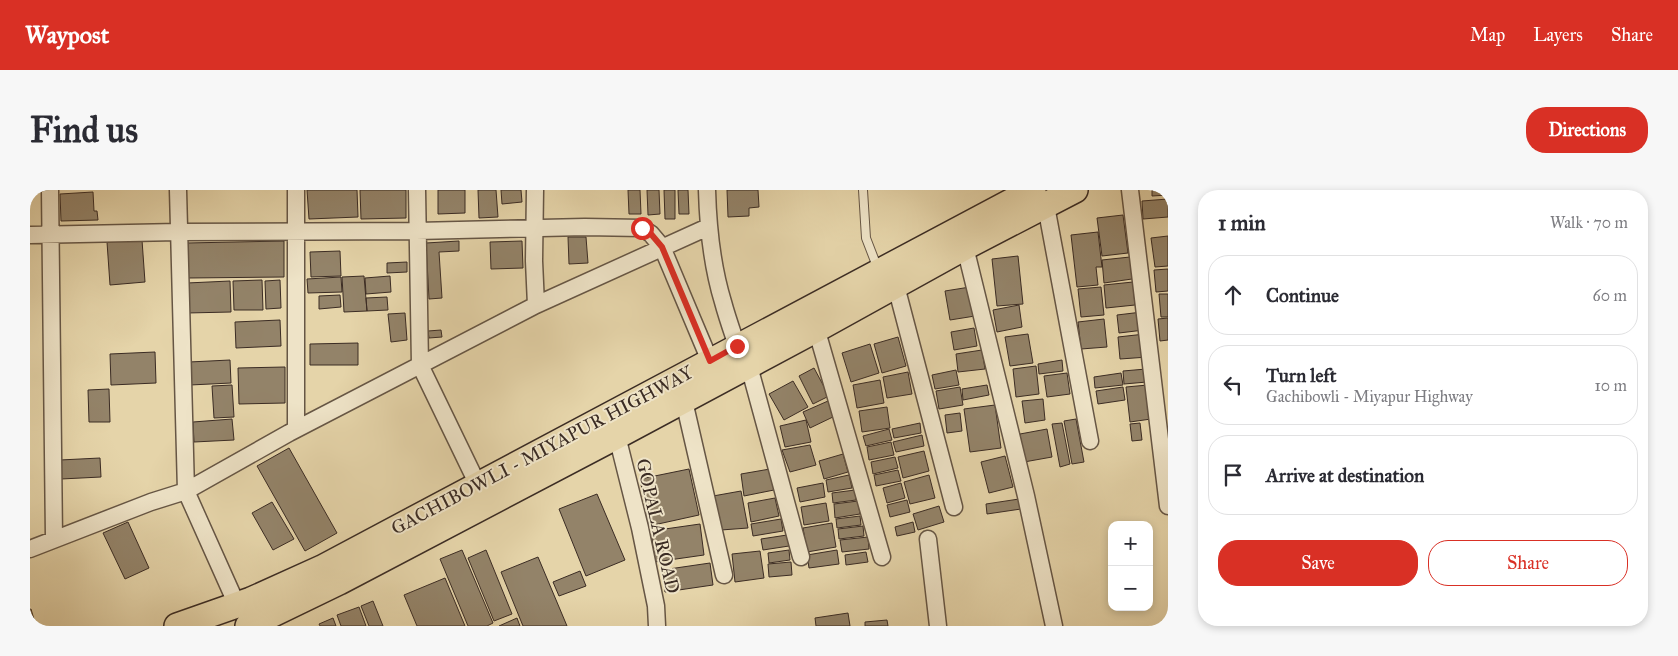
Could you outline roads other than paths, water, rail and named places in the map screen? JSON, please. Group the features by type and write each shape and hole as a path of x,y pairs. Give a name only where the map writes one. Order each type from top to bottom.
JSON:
{"main road":[{"name":"GACHIBOWLI - MIYAPUR HIGHWAY","path":"177,626 242,616 339,582 684,401 743,356 887,278 1039,198 1075,190"},
{"name":"GACHIBOWLI - MIYAPUR HIGHWAY","path":"887,278 965,247 1039,198"},
{"name":"GACHIBOWLI - MIYAPUR HIGHWAY","path":"242,616 322,568 710,361 743,356"}],"street":[{"path":"50,190 54,540"},
{"path":"178,190 186,491 242,616"},
{"path":"296,190 296,429"},
{"path":"417,190 420,365 478,485"},
{"path":"534,190 536,305"},
{"path":"707,190 708,227 722,300 743,356 801,557"},
{"path":"1130,190 1163,422 1168,506"},
{"path":"1039,198 1090,441"},
{"path":"30,549 151,502 186,491 296,429 536,305 708,227"},
{"path":"30,236 178,232 642,228 651,234 662,247 710,361"},
{"path":"965,247 1026,496 1054,626"},
{"path":"887,278 954,507"},
{"path":"813,319 882,557"},
{"path":"684,401 724,575"},
{"name":"GOPALA ROAD","path":"617,436 640,528 656,606 657,626"},
{"path":"928,538 938,626"}],"lane":[{"path":"863,190 866,238 887,278"}]}
